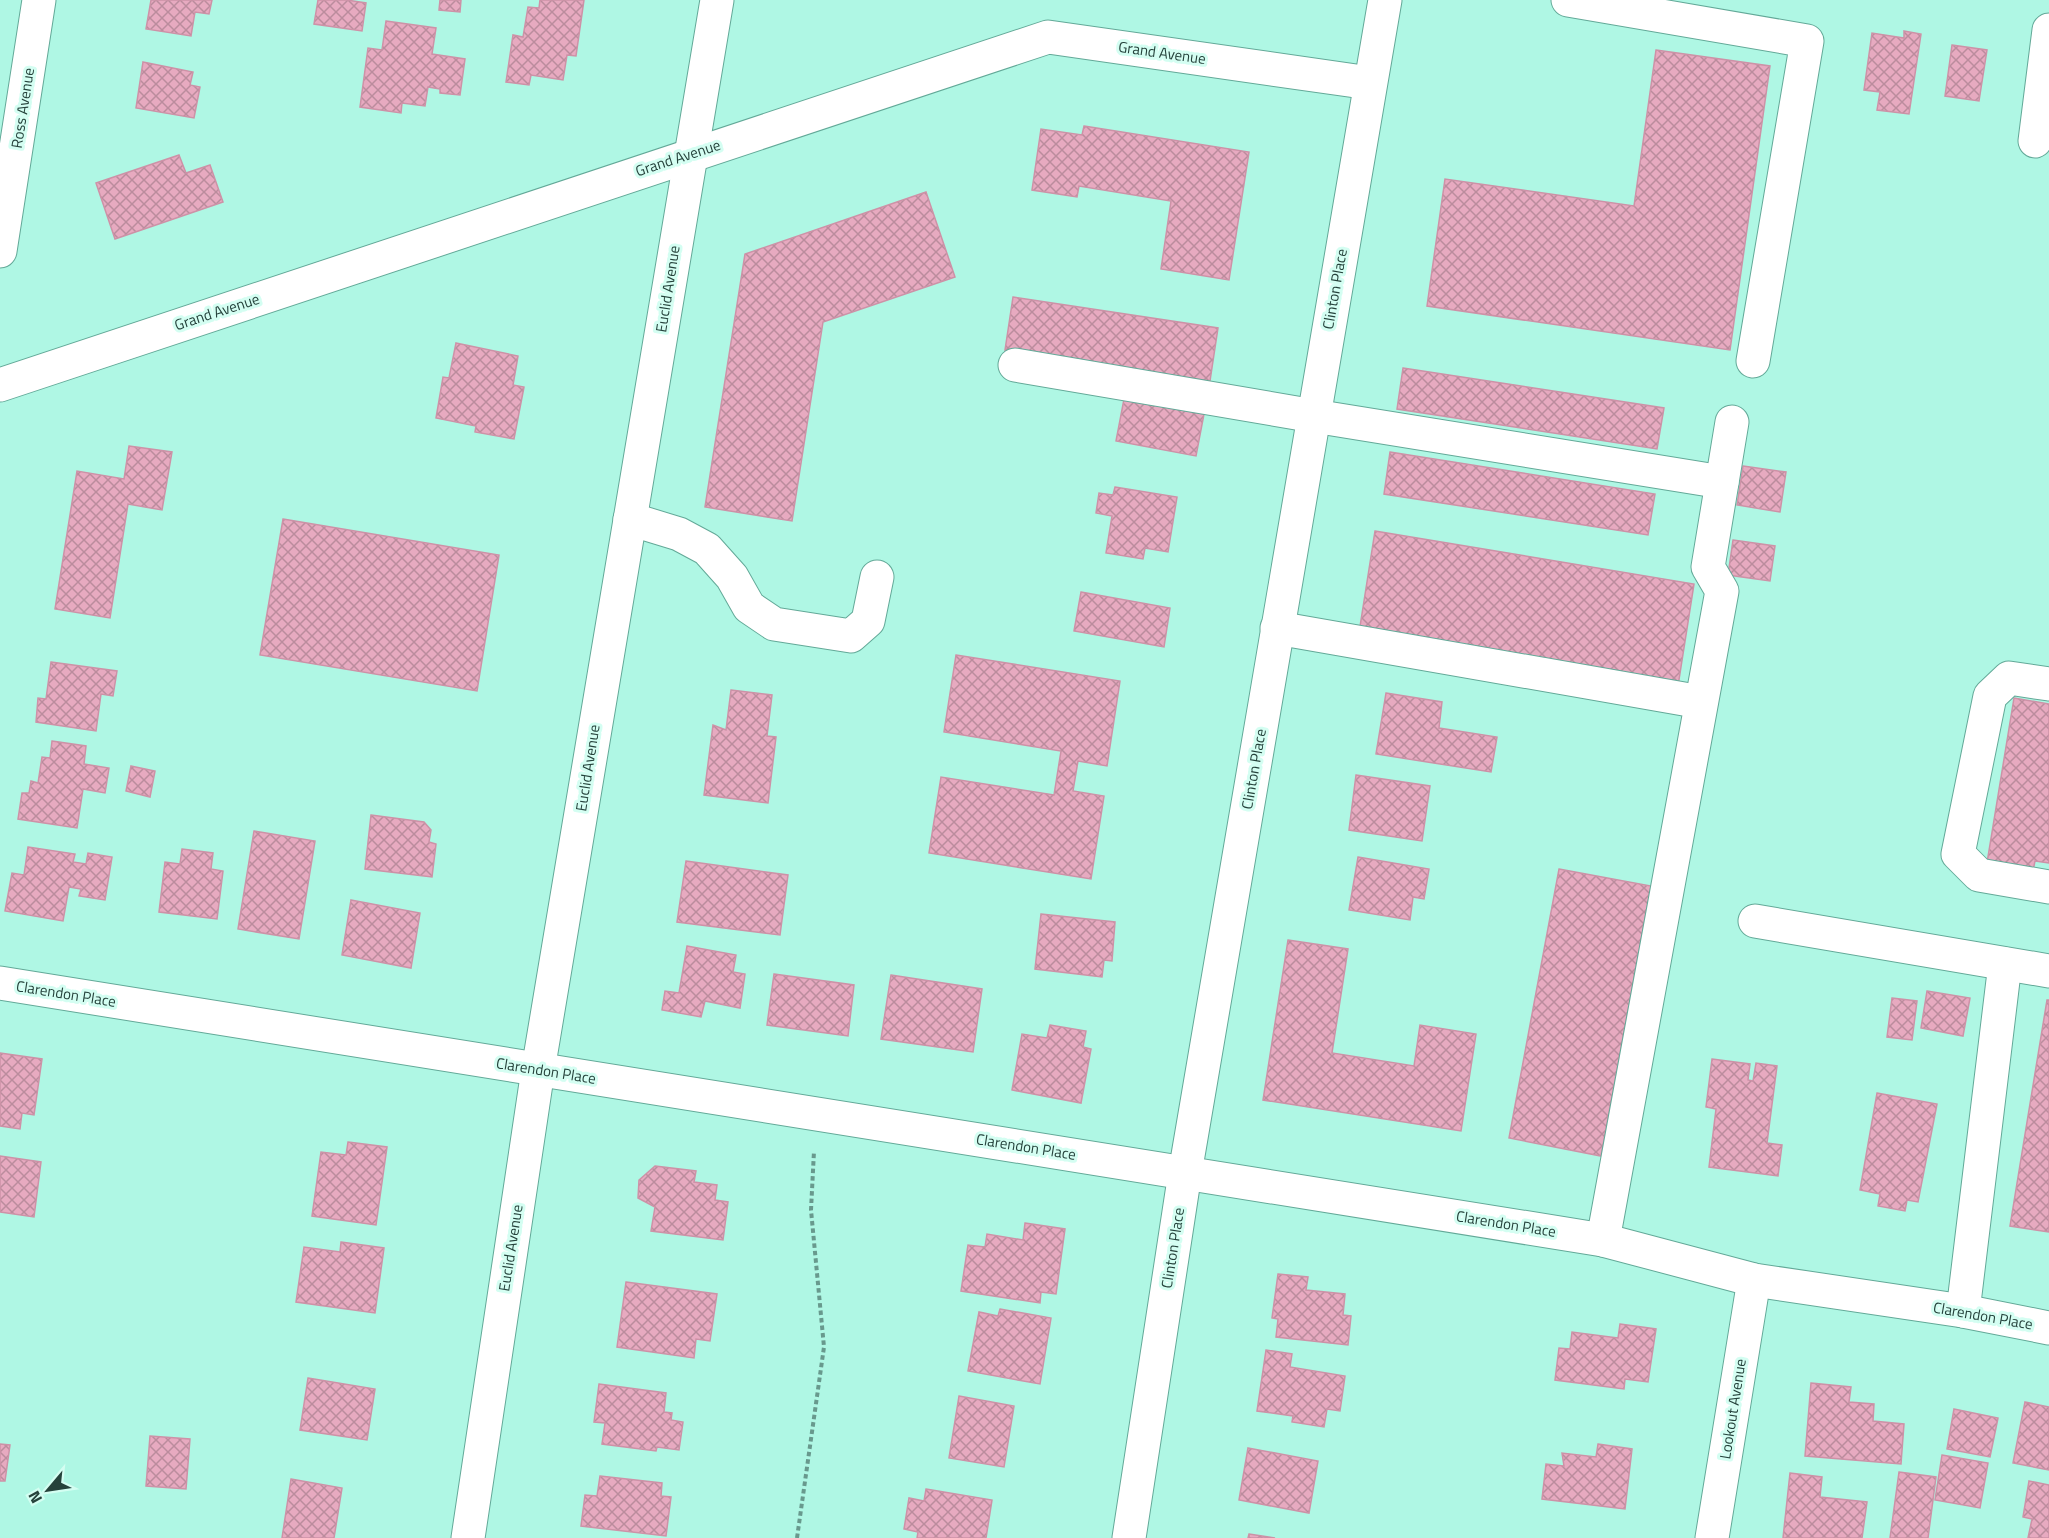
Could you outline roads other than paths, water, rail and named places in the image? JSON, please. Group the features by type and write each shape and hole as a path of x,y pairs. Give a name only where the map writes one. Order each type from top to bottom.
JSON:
{"street":[{"name":"Ross Avenue","path":"0,251 10,128 39,0"},
{"name":"Euclid Avenue","path":"468,1538 538,1070 717,0"},
{"name":"Clinton Place","path":"1129,1538 1185,1173 1384,0"},
{"path":"1568,0 1807,41 1753,362"},
{"path":"2035,141 2049,30"},
{"name":"Grand Avenue","path":"0,385 1048,37 1370,83"},
{"path":"1015,365 1722,482"},
{"path":"1603,1240 1722,591 1708,567 1732,422"},
{"path":"630,519 679,534 706,549 732,577 749,607 774,624 850,636 868,621 877,577"},
{"path":"1278,628 1701,702"},
{"path":"2049,684 2009,678 1990,696 1958,854 1979,875 2049,887"},
{"path":"1755,921 2049,971"},
{"path":"1963,1311 2005,964"},
{"name":"Clarendon Place","path":"0,983 1603,1240 1754,1280 1963,1311 2049,1328"},
{"name":"Lookout Avenue","path":"1712,1538 1754,1280"}]}
